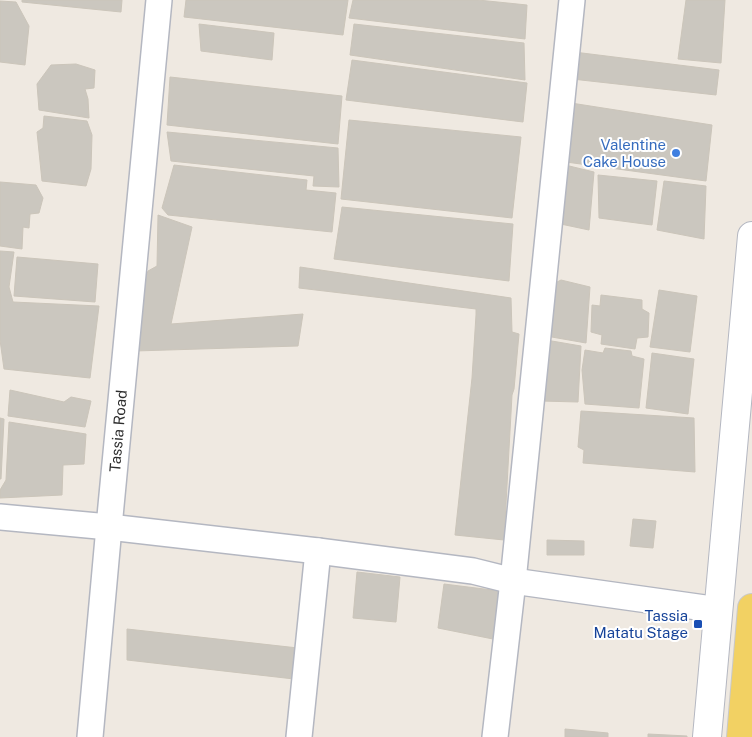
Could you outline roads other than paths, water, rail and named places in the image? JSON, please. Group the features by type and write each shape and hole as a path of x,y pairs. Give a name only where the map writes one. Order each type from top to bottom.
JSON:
{"main road":[{"path":"707,737 752,236"},
{"path":"741,737 752,608"}],"street":[{"name":"Tassia Road","path":"90,737 159,0"},
{"path":"495,737 513,581 572,0"},
{"path":"0,517 109,527 473,571 513,581 719,610"},
{"path":"299,737 318,551"}],"place":[{"name":"Valentine Cake House","path":"676,153"},
{"name":"Tassia Matatu Stage","path":"698,624"}]}
